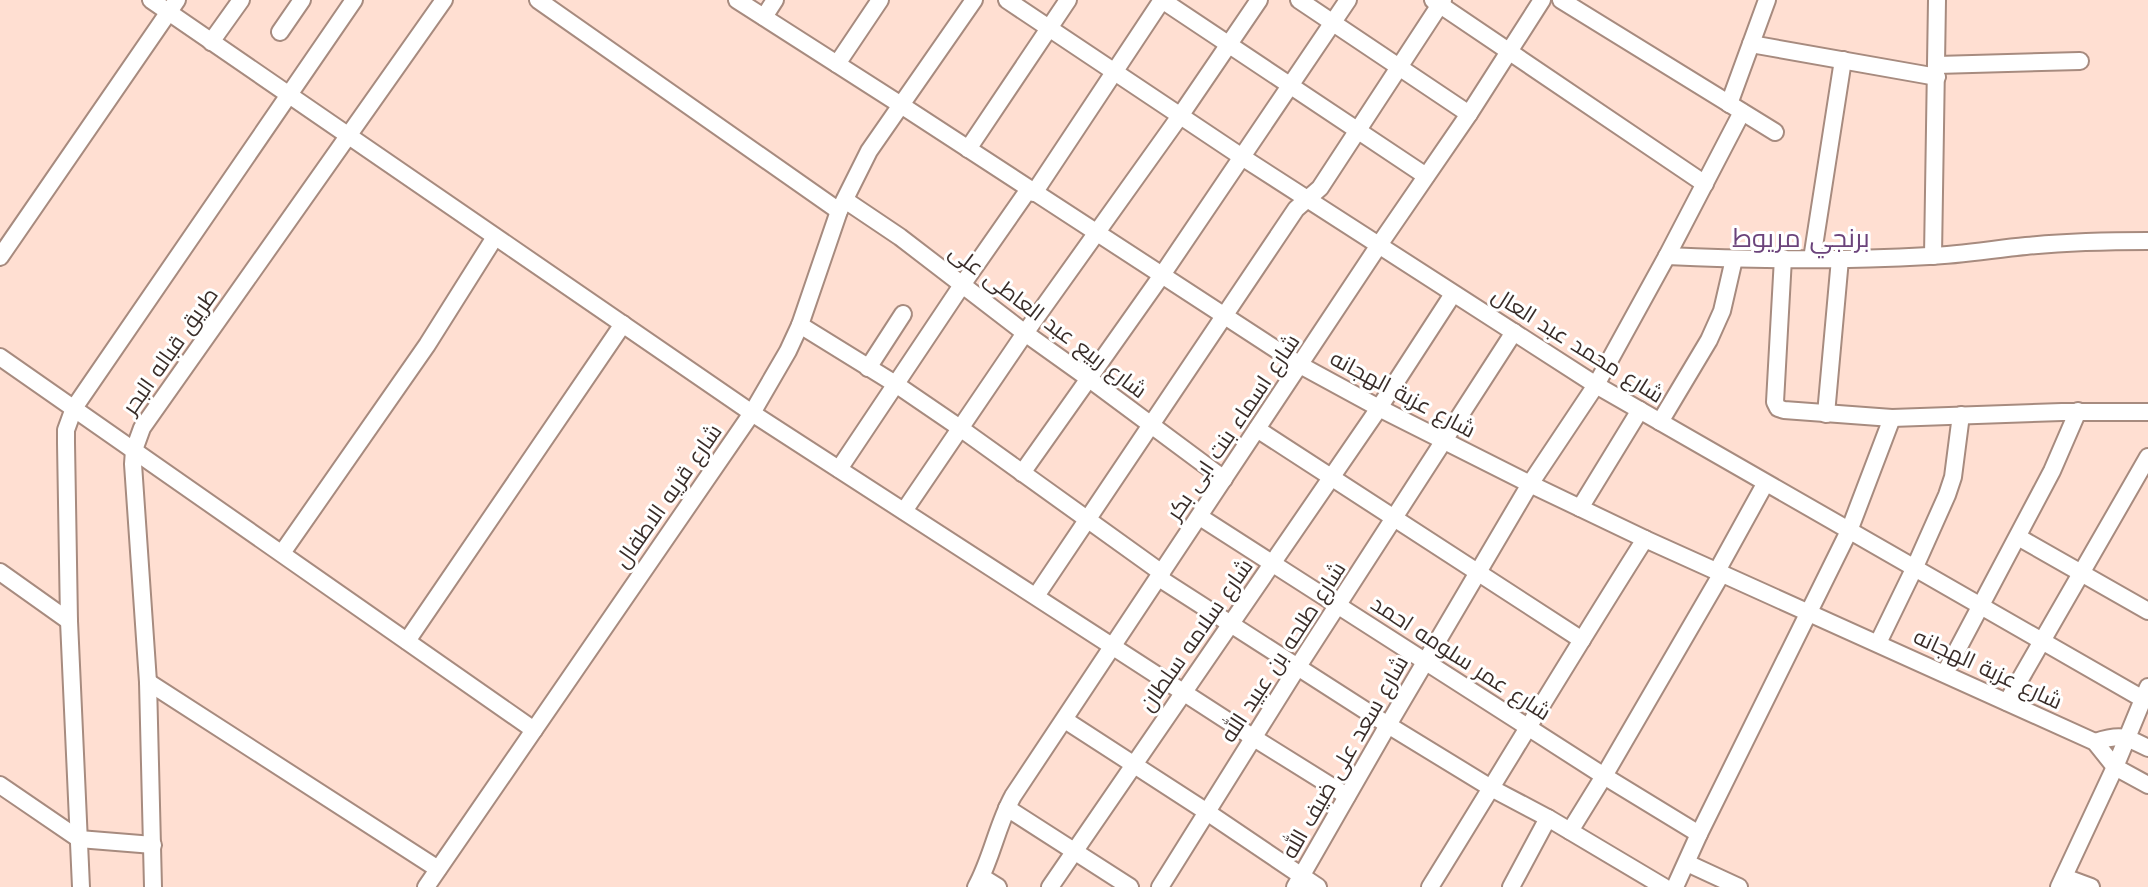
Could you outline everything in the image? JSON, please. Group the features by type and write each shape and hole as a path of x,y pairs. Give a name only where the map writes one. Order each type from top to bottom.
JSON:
{"street":[{"path":"151,0 172,6 211,42 752,413 1347,796"},
{"path":"211,42 241,0"},
{"path":"280,32 302,0"},
{"path":"81,887 69,621 66,430 74,408 354,0"},
{"name":"طريق قباله البحر","path":"153,887 148,682 134,450 142,428 444,0"},
{"name":"شارع ربيع عبد العاطى على","path":"538,0 842,205 900,237 1224,479"},
{"name":"شارع عزبة الهجانه","path":"737,0 1300,365 1445,442 1645,539 2095,742"},
{"path":"764,17 775,0"},
{"path":"837,64 880,0"},
{"name":"شارع قريه الاطفال","path":"426,887 752,413 800,325 842,205 869,151 974,0"},
{"name":"شارع محمد عبد العال","path":"1007,0 1242,157 1596,385 2041,642 2145,693"},
{"path":"968,149 1068,0"},
{"path":"839,469 962,285 1032,191 1162,0 1426,176"},
{"path":"904,511 1259,0"},
{"path":"1299,0 1469,114"},
{"path":"1022,473 1162,275 1348,0"},
{"name":"شارع اسماء بنت ابى بكر","path":"979,882 1007,808 1542,0"},
{"path":"1561,0 1775,132"},
{"name":"شارع سعد على ضيف الله","path":"1299,882 1530,484 1596,385 1667,256 1705,184 1736,108 1751,44 1767,0"},
{"path":"1933,256 1937,0"},
{"path":"1036,596 1296,209 1320,188 1438,2 1705,184"},
{"path":"0,257 172,6"},
{"path":"1751,44 1843,60 1937,71 2080,61"},
{"path":"1812,259 1843,60"},
{"path":"282,553 427,345 495,237"},
{"path":"1667,256 1840,259 1933,256 2085,241 2148,241"},
{"path":"1783,258 1775,402 1778,408 1892,418 2078,411 2148,412"},
{"path":"1660,422 1709,340 1722,311 1734,259"},
{"path":"1826,414 1840,259"},
{"name":"شارع سلامه سلطان","path":"1050,887 1273,564 1453,294"},
{"path":"868,368 903,314"},
{"path":"407,641 623,324"},
{"path":"800,325 960,428 1161,575 1297,668 1491,788 1664,887"},
{"name":"شارع طلحه بن عبيد الله","path":"1160,887 1514,332"},
{"path":"0,357 534,730"},
{"path":"1580,508 1640,410"},
{"path":"1945,673 2052,471 2078,411"},
{"path":"1878,643 1953,477 1961,415"},
{"path":"1675,887 1849,531 1892,418"},
{"path":"1257,429 1582,640"},
{"path":"2007,702 2148,457"},
{"path":"1570,831 1719,572 1765,484"},
{"name":"شارع عمر سلومه احمد","path":"1200,517 1699,834"},
{"path":"2018,537 2148,611"},
{"path":"1430,887 1645,539"},
{"path":"0,572 69,621"},
{"path":"148,682 438,869"},
{"path":"2091,887 2062,882 2145,693"},
{"path":"1065,720 1207,812 1299,882 1318,887"},
{"path":"2148,748 2126,736 2113,736 2095,742 2115,767 2148,785"},
{"path":"0,785 79,839 153,845"},
{"path":"1007,808 1130,887"},
{"path":"1511,887 1548,818"},
{"path":"1687,863 1739,887"},
{"path":"979,882 998,887"}],"district":[{"name":"برنجي مريوط","path":"1801,238"}]}
